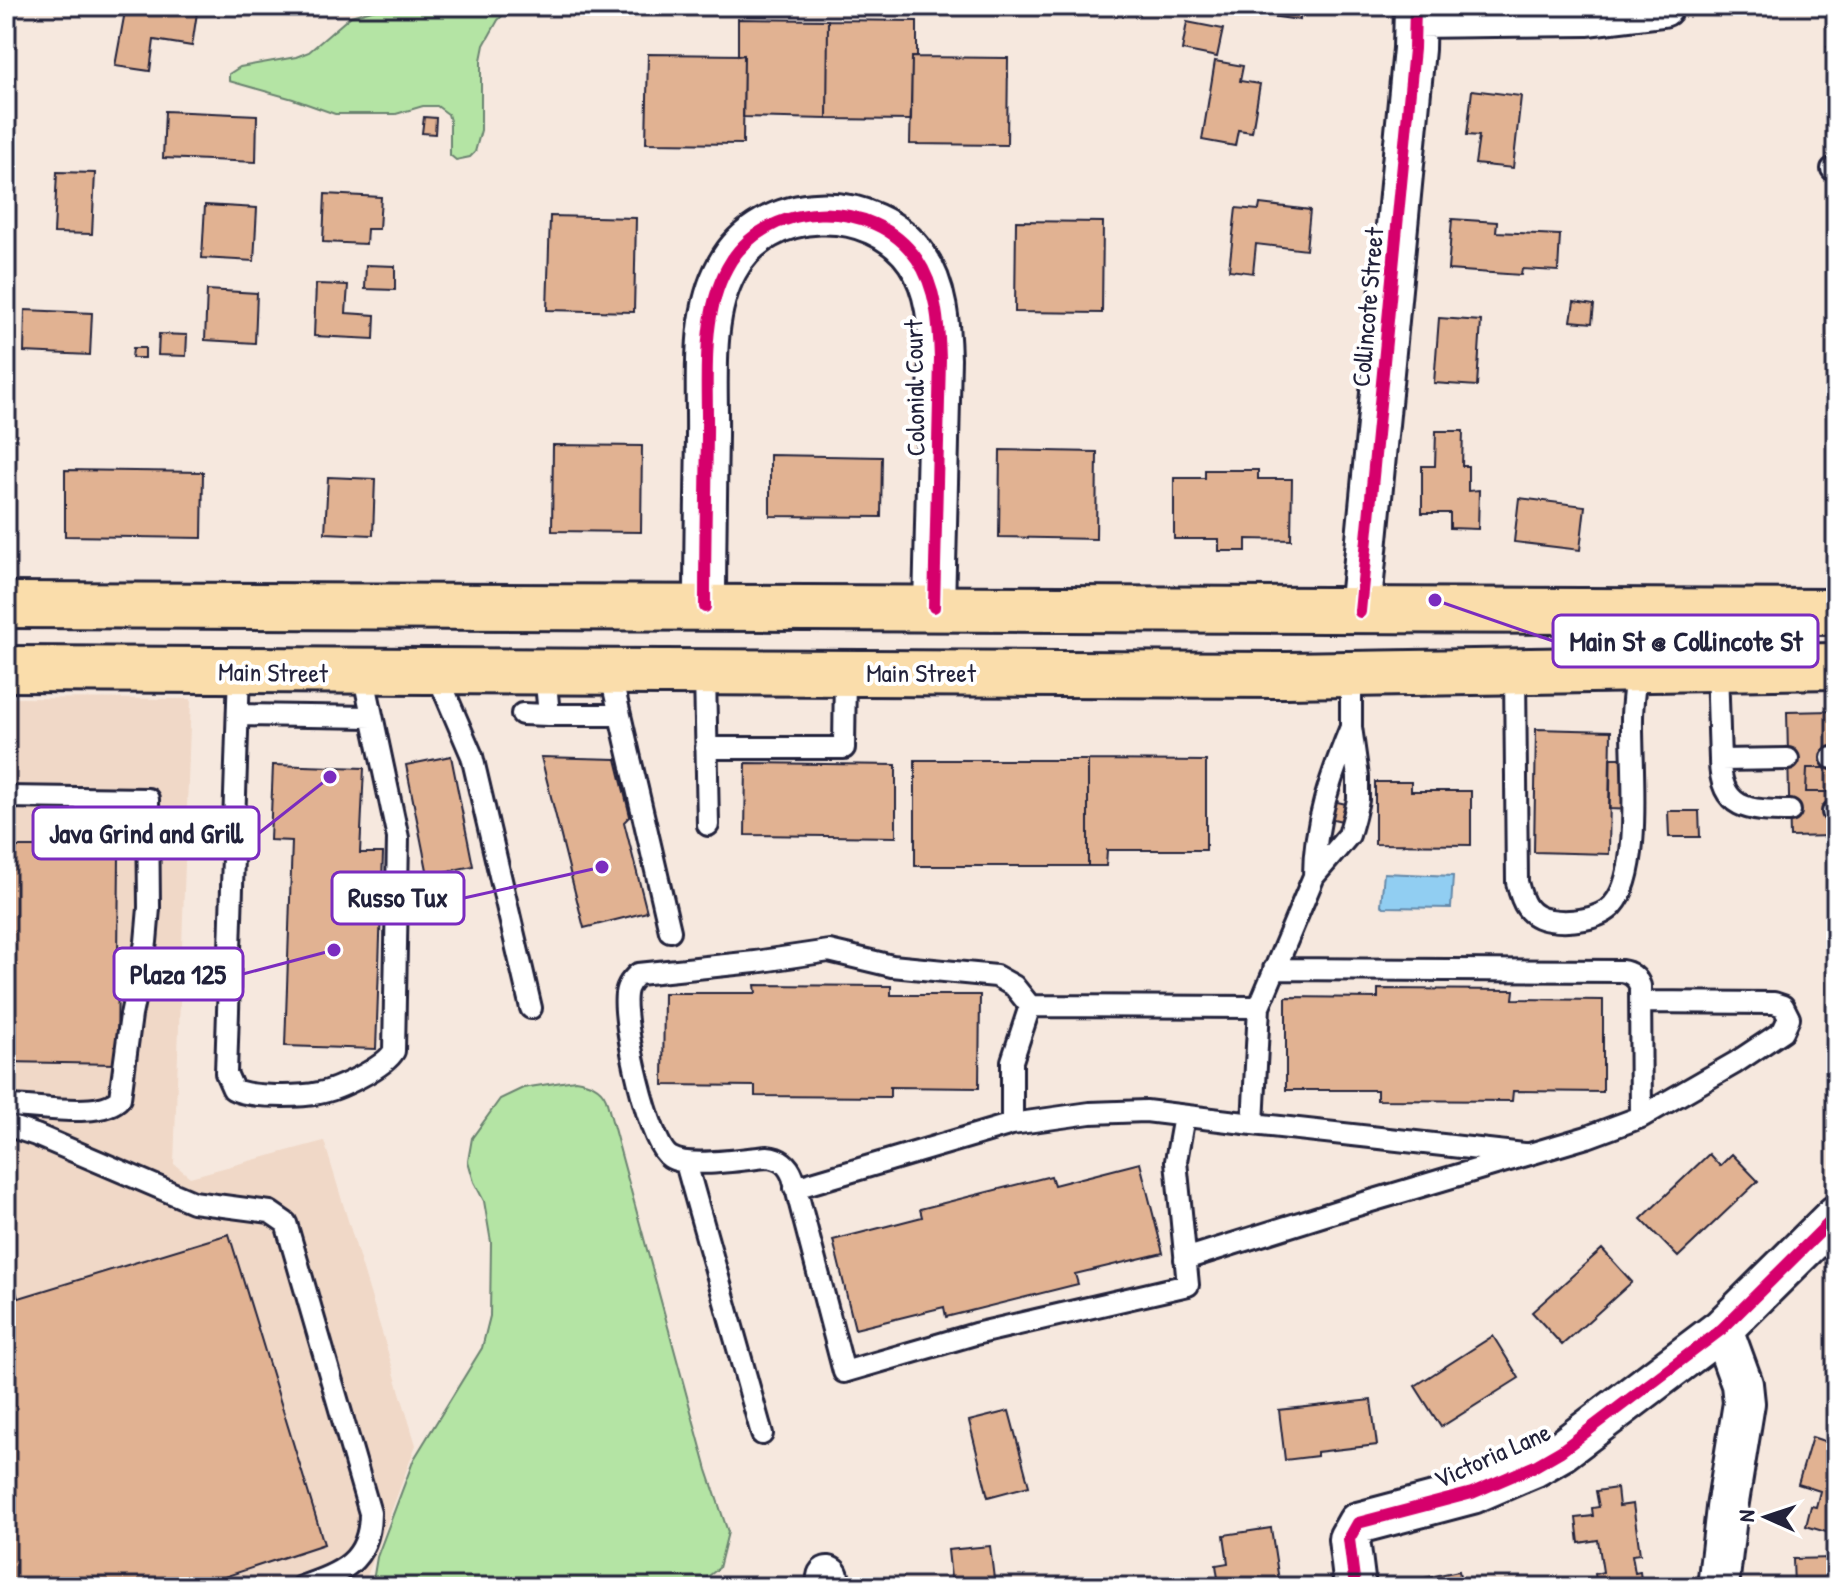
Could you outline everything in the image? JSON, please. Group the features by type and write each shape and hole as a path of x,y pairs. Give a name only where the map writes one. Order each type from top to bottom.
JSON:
{"main road":[{"path":"6,605 1836,612"},
{"path":"1170,674 1170,644 1176,629 1190,614 1214,609"},
{"path":"1717,668 1731,659 1738,649 1742,612"},
{"name":"Main Street","path":"6,669 363,673 1351,675 1836,666"}],"street":[{"path":"1415,11 1588,15 1663,6"},
{"name":"Collincote Street","path":"1360,612 1415,11"},
{"name":"Colonial Court","path":"705,607 709,351 719,285 739,249 759,233 781,222 821,213 857,216 903,240 929,281 939,328 940,359 934,607"},
{"name":"Victoria Lane","path":"1355,1587 1349,1539 1358,1523 1472,1493 1535,1466 1606,1418 1722,1329 1836,1216"},
{"path":"1718,1587 1725,1519 1744,1403 1740,1378 1722,1329"}],"lane":[{"path":"1717,668 1722,784 1729,796 1740,805 1753,810 1790,811"},
{"path":"1515,673 1517,882 1522,901 1531,914 1545,920 1560,921 1598,915 1610,908 1625,884 1632,849 1632,716 1636,670"},
{"path":"239,671 226,1073 230,1086 246,1094 306,1095 329,1091 384,1063 394,1051 398,843 363,673"},
{"path":"436,672 472,756 531,1008"},
{"path":"545,672 549,715"},
{"path":"610,672 670,931"},
{"path":"706,748 844,748 845,672"},
{"path":"705,673 708,825"},
{"path":"1314,876 1349,835 1358,800 1351,727 1351,675"},
{"path":"522,714 620,715"},
{"path":"238,715 372,717"},
{"path":"1253,1124 1259,1007 1314,876 1317,831 1322,810 1333,769 1351,727"},
{"path":"1720,760 1788,759"},
{"path":"6,797 148,799 149,908 120,1098 114,1104 94,1109 6,1106"},
{"path":"1030,1006 1014,986 996,976 897,967 829,951 638,974 631,980 626,990 630,1050 657,1143 669,1157 686,1163 772,1158 788,1166 844,1372 975,1334 1188,1285 1176,1161 1184,1116"},
{"path":"1274,969 1621,971 1633,975 1639,982 1641,1002 1641,1117"},
{"path":"1185,1259 1532,1155 1641,1117 1735,1063 1783,1031 1789,1018 1783,1006 1774,1003 1641,1002"},
{"path":"1030,1006 1259,1007"},
{"path":"1012,1124 1012,1061 1030,1006"},
{"path":"795,1188 1012,1124 1119,1111 1146,1111 1532,1155"},
{"path":"6,1125 193,1202 270,1212 286,1223 370,1513 364,1547 350,1565 301,1587"},
{"path":"686,1163 762,1434"}],"shaded area":[{"path":"6,698 191,699 174,1164 190,1177 324,1141 416,1445 363,1587 6,1587"}],"green space":[{"path":"386,6 556,6 518,9 498,20 484,45 481,60 481,130 475,152 470,157 456,160 450,155 450,121 448,114 437,106 423,106 396,114 335,114 229,81 229,74 240,67 309,52 351,16"},
{"path":"575,1080 594,1085 606,1099 707,1470 728,1532 719,1568 696,1586 684,1587 372,1587 377,1557 414,1459 482,1348 490,1316 491,1242 484,1201 468,1161 472,1138 500,1099 523,1088"}],"water":[{"path":"1384,873 1453,876 1451,908 1384,907 1381,905"}],"building":[{"path":"126,6 198,6 192,46 154,40 150,71 115,66"},
{"path":"1257,6 1301,6 1300,20 1256,14"},
{"path":"738,19 828,20 827,119 743,117 744,55 738,56"},
{"path":"828,20 917,21 917,57 912,57 911,120 827,119"},
{"path":"1187,22 1223,29 1217,57 1182,50"},
{"path":"1836,43 1836,73 1827,46"},
{"path":"648,54 744,55 743,144 646,143"},
{"path":"912,57 1008,58 1007,145 910,144"},
{"path":"1215,61 1243,66 1240,81 1260,84 1252,132 1238,130 1235,146 1202,140"},
{"path":"1472,90 1521,96 1513,168 1475,164 1479,136 1467,135"},
{"path":"165,111 257,115 256,162 163,158"},
{"path":"424,117 436,118 435,134 422,133"},
{"path":"57,172 95,173 92,234 54,233"},
{"path":"325,194 381,197 379,229 367,229 366,244 323,242"},
{"path":"1260,204 1310,210 1306,250 1256,244 1253,273 1229,270 1236,208 1259,210"},
{"path":"205,205 257,208 254,261 202,258"},
{"path":"550,216 636,218 634,312 547,310"},
{"path":"1452,219 1497,222 1496,232 1560,235 1558,271 1522,269 1521,275 1448,270"},
{"path":"1016,221 1103,222 1102,313 1015,312"},
{"path":"366,265 395,266 395,290 365,289"},
{"path":"316,284 348,285 346,313 375,315 374,339 314,336"},
{"path":"207,290 257,293 255,343 205,340"},
{"path":"1574,302 1594,305 1592,323 1571,321"},
{"path":"25,310 92,313 90,355 24,352"},
{"path":"1439,318 1481,321 1477,386 1434,383"},
{"path":"159,334 187,335 186,356 158,355"},
{"path":"133,348 145,348 145,358 132,358"},
{"path":"1436,431 1463,431 1462,466 1468,466 1468,491 1479,490 1478,529 1450,528 1450,513 1422,513 1422,466 1435,466"},
{"path":"553,445 642,446 641,532 552,531"},
{"path":"1000,450 1097,452 1096,539 999,537"},
{"path":"770,455 882,457 881,517 770,516"},
{"path":"65,470 203,472 202,538 65,536"},
{"path":"1205,470 1258,470 1258,479 1292,479 1291,540 1246,539 1246,551 1219,551 1219,539 1174,539 1174,478 1205,478"},
{"path":"328,477 375,479 373,535 325,533"},
{"path":"1519,498 1585,506 1580,550 1514,542"},
{"path":"1831,711 1833,836 1790,837 1787,712"},
{"path":"1536,729 1611,731 1609,854 1534,852"},
{"path":"451,756 473,866 428,875 406,765"},
{"path":"541,757 616,759 630,816 624,822 647,912 584,928"},
{"path":"1610,758 1637,758 1636,810 1609,809"},
{"path":"915,760 1088,760 1088,866 915,866"},
{"path":"1088,760 1206,761 1206,850 1107,850 1106,866 1088,866"},
{"path":"746,763 896,765 896,837 745,835"},
{"path":"273,765 364,768 360,853 383,853 376,1049 285,1046 292,841 270,840"},
{"path":"1807,768 1836,768 1836,792 1806,792"},
{"path":"1375,782 1411,782 1411,791 1471,791 1471,845 1375,844"},
{"path":"1333,801 1346,804 1342,821 1329,818"},
{"path":"1668,811 1699,811 1700,837 1669,837"},
{"path":"6,847 37,847 37,854 119,854 117,1064 6,1062"},
{"path":"755,985 891,986 891,995 980,995 979,1088 890,1087 890,1097 755,1096 755,1086 663,1085 664,993 756,993"},
{"path":"1378,989 1514,990 1513,999 1603,1000 1603,1092 1513,1091 1512,1101 1377,1100 1377,1090 1286,1090 1286,997 1378,998"},
{"path":"1709,1154 1720,1166 1732,1154 1758,1181 1678,1257 1641,1219"},
{"path":"1140,1163 1163,1253 1075,1274 1078,1284 946,1317 944,1307 855,1329 833,1240 922,1217 920,1209 1051,1176 1054,1185"},
{"path":"229,1234 324,1544 194,1587 6,1587 6,1302"},
{"path":"1602,1249 1632,1282 1562,1345 1532,1312"},
{"path":"6,1260 18,1298 6,1302"},
{"path":"1493,1336 1519,1378 1441,1427 1415,1386"},
{"path":"1836,1353 1836,1380 1828,1377"},
{"path":"1371,1400 1377,1445 1317,1452 1317,1456 1285,1460 1279,1410"},
{"path":"1009,1411 1029,1486 988,1497 969,1421"},
{"path":"1812,1437 1836,1445 1836,1535 1806,1526 1811,1506 1816,1507 1820,1491 1798,1484"},
{"path":"1617,1488 1619,1506 1633,1504 1640,1554 1632,1555 1635,1573 1640,1572 1642,1587 1597,1587 1595,1574 1603,1572 1598,1540 1579,1543 1576,1518 1593,1516 1592,1508 1599,1507 1596,1491"},
{"path":"1271,1528 1280,1587 1240,1587 1239,1582 1219,1585 1216,1565 1228,1563 1224,1535"},
{"path":"990,1546 995,1587 952,1587 948,1550"},
{"path":"1832,1558 1833,1587 1794,1587 1793,1559"},
{"path":"1459,1571 1462,1587 1420,1587 1419,1579"}],"cycle path":[{"path":"1360,612 1414,49 1415,6"},
{"path":"705,607 707,350 718,287 744,245 766,228 792,218 820,214 848,216 874,224 898,238 924,270 933,295 940,359 934,607"},
{"path":"1355,1587 1349,1539 1358,1523 1472,1493 1535,1466 1561,1451 1722,1329 1836,1216"}],"place":[{"name":"Main St @ Collincote St","path":"1435,600"},
{"name":"Java Grind and Grill","path":"330,777"},
{"name":"Russo Tux","path":"602,867"},
{"name":"Plaza 125","path":"334,950"}]}
